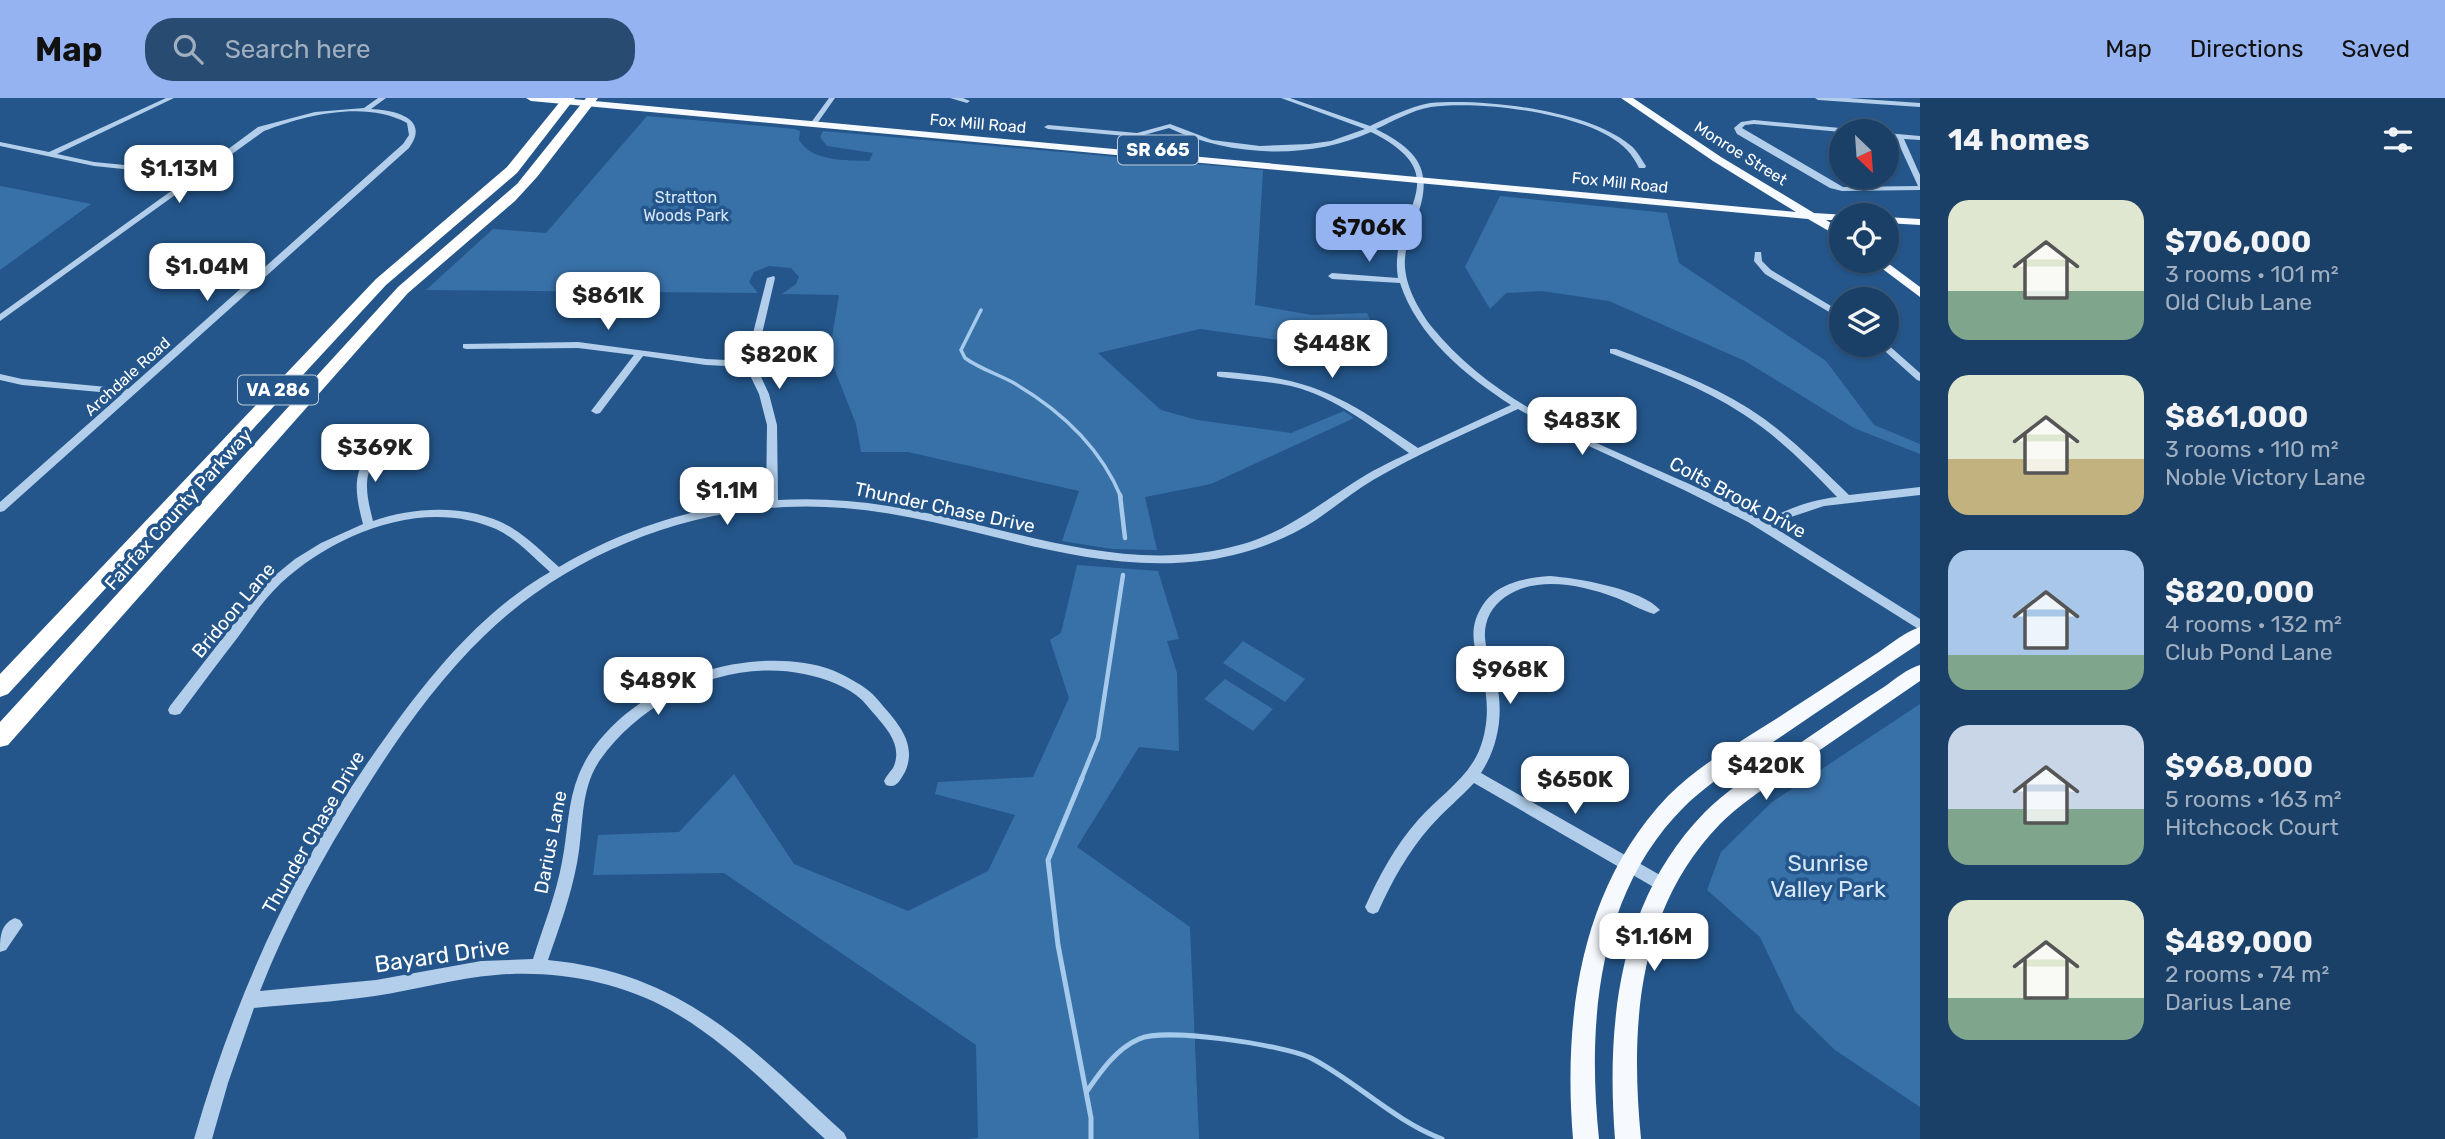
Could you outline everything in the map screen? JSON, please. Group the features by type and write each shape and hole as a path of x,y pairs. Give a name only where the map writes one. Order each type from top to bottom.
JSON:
{"highway":[{"name":"Fairfax County Parkway","path":"0,688 374,289 512,170 567,100"},
{"name":"Fairfax County Parkway","path":"0,738 403,290 510,198 551,153 590,100"}],"main road":[{"name":"Fox Mill Road","path":"531,98 590,100 1829,217"},
{"name":"Monroe Street","path":"1626,98 1717,159 1829,226"},
{"path":"1717,159 1770,203 1767,207 1737,210"},
{"name":"Fox Mill Road","path":"1815,217 1829,220"},
{"path":"1899,221 1920,222"},
{"path":"1899,229 1920,230"},
{"path":"1894,273 1920,293"},
{"path":"1586,1139 1582,1056 1589,989 1603,927 1628,866 1663,816 1690,789 1732,758 1920,634"},
{"path":"1628,1139 1623,1081 1624,1024 1641,938 1662,884 1685,850 1728,804 1920,671"}],"street":[{"path":"48,155 171,98"},
{"path":"0,318 254,133 278,122 324,111 367,108 383,98"},
{"path":"817,121 832,98"},
{"path":"953,98 967,101"},
{"path":"1284,98 1387,137 1406,150 1422,179"},
{"path":"1818,98 1920,103"},
{"path":"1818,98 1823,107"},
{"path":"1912,98 1920,103"},
{"path":"1048,127 1137,135 1170,126 1196,138 1256,147 1295,147 1326,143 1370,130 1404,113 1431,106 1472,102 1557,114 1596,128 1630,148 1642,166"},
{"name":"Archdale Road","path":"0,508 409,143 413,130 406,119 390,112 367,108"},
{"path":"1829,129 1754,122 1743,123 1738,128 1740,132 1829,184"},
{"path":"1899,187 1920,186 1899,136 1920,138"},
{"path":"0,144 117,167 197,174"},
{"name":"Colts Brook Drive","path":"1422,179 1417,213 1401,258 1404,281 1416,310 1440,342 1476,375 1519,405 1570,434 1692,489 1764,526 1920,625"},
{"path":"1758,254 1758,261 1768,272 1829,309"},
{"path":"1332,276 1404,281"},
{"path":"771,278 750,364 764,394 772,425 772,504"},
{"path":"466,346 578,345 706,362 750,364"},
{"path":"1613,351 1692,382 1740,407 1782,437 1846,498"},
{"path":"596,411 641,352"},
{"path":"1896,357 1920,378"},
{"path":"1220,374 1279,381 1331,397 1353,408 1417,453"},
{"path":"0,377 22,382 130,392"},
{"name":"Thunder Chase Drive","path":"203,1139 228,1056 249,1000 307,873 380,752 459,653 508,607 558,572 651,528 711,512 772,504 815,503 871,508 1114,560 1179,559 1231,551 1276,537 1313,517 1362,482 1519,405"},
{"path":"369,527 360,492 360,479 368,459 387,440"},
{"path":"1764,526 1803,507 1846,498 1920,491"},
{"name":"Bridoon Lane","path":"175,710 275,581 314,551 369,527 420,516 474,518 512,533 558,572"},
{"path":"1373,907 1384,881 1409,843 1472,775 1483,756 1493,718 1490,680 1480,645 1480,622 1486,608 1497,596 1530,582 1572,581 1613,590 1654,610"},
{"name":"Darius Lane","path":"538,967 567,875 575,804 593,760 611,735 632,715 674,687 712,673 763,666 800,669 846,683 877,706 902,740 903,762 891,781"},
{"path":"1472,775 1662,884"},
{"path":"0,945 15,925"},
{"name":"Bayard Drive","path":"249,1000 375,988 498,967 578,971 616,979 677,1005 712,1028 838,1139"}],"green space":[{"name":"Stratton Woods Park","path":"647,116 795,129 800,131 799,140 812,152 840,160 869,161 873,153 827,146 820,137 823,131 1263,170 1255,305 1312,315 1367,313 1389,359 1371,362 1316,345 1200,329 1098,353 1161,410 1197,420 1291,433 1344,411 1354,418 1211,484 1145,497 1157,550 1112,549 1062,541 1079,491 908,452 861,452 856,424 829,355 839,295 782,294 796,284 799,277 791,268 769,266 754,272 749,282 758,293 426,290 493,229 546,233"},
{"path":"0,186 11,188 91,204 0,270"},
{"path":"1500,196 1667,213 1679,263 1826,361 1874,425 1920,444 1920,454 1854,428 1745,361 1609,301 1542,291 1506,293 1490,309 1465,267"},
{"path":"1077,565 1158,571 1179,639 1167,641 1177,673 1179,751 1139,747 1077,847 1190,927 1199,1139 967,1139 978,1138 976,1045 724,873 593,875 598,835 679,832 734,774 794,864 908,911 988,871 1015,815 935,794 938,782 1033,777 1069,698 1050,640 1061,633"},
{"path":"1243,641 1305,679 1285,702 1223,663"},
{"path":"1225,679 1273,709 1253,731 1204,699"},
{"name":"Sunrise Valley Park","path":"1920,704 1920,1107 1835,1050 1795,1011 1760,937 1707,890 1721,852 1772,802"}],"waterway":[{"path":"981,310 961,350 965,358 1014,383 1063,417 1102,461 1120,495"},
{"path":"1120,495 1125,538"},
{"path":"1081,780 1098,738 1123,575"},
{"path":"1082,778 1048,860 1058,945 1091,1118 1091,1139"},
{"path":"1087,1091 1116,1055 1139,1039 1173,1035 1225,1039 1276,1048 1311,1058 1407,1122 1442,1139"}]}
